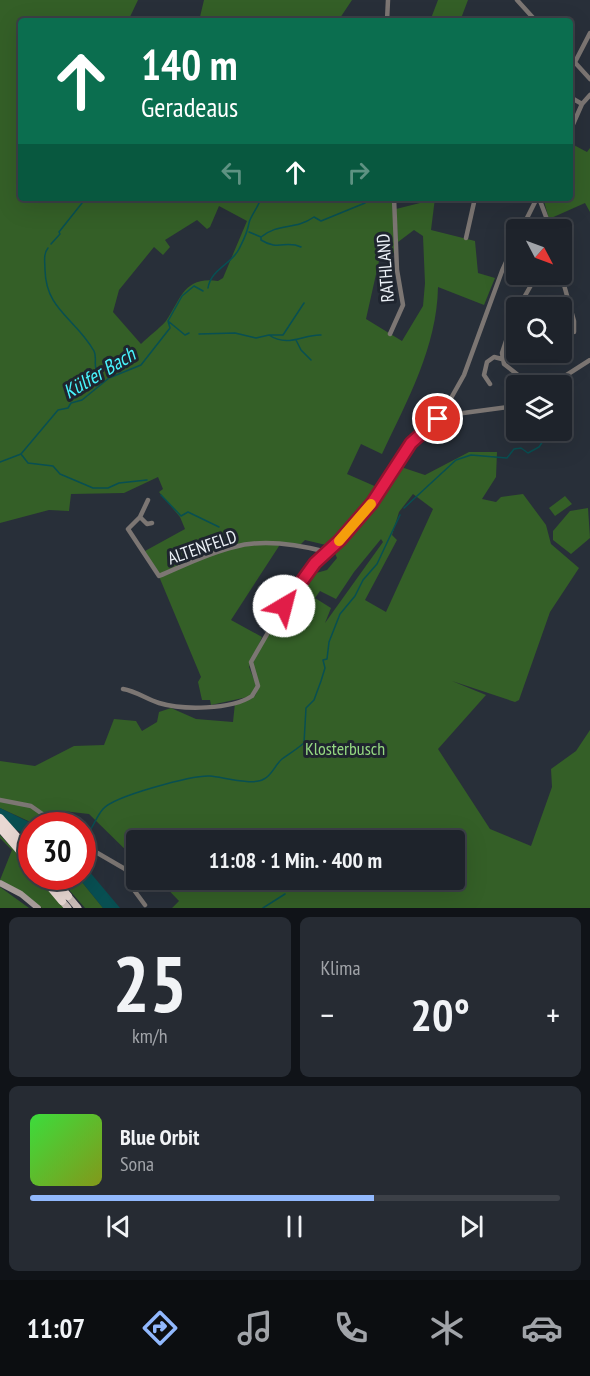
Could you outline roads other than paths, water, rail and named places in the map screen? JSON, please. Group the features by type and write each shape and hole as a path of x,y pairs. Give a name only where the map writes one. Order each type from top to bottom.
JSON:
{"highway":[{"path":"0,818 18,841"},
{"path":"0,828 18,845"},
{"path":"54,890 66,902"}],"main road":[{"path":"0,883 21,894 38,908"},
{"path":"66,902 78,908"}],"street":[{"path":"387,18 388,0"},
{"path":"517,0 533,18"},
{"path":"590,33 575,62 590,79"},
{"path":"573,124 582,104 590,95"},
{"path":"573,99 582,104"},
{"name":"RATHLAND","path":"390,334 403,304 397,270 394,201"},
{"path":"466,238 474,201"},
{"path":"527,219 536,201"},
{"path":"539,201 547,219"},
{"path":"123,689 160,703 195,707 224,705 252,696 258,686 251,666 252,659 284,606 315,563 340,540 372,503 411,443 441,416 464,375 506,262"},
{"path":"564,285 574,321 574,332"},
{"path":"506,346 502,359 506,368 517,375"},
{"path":"490,384 484,375 487,362 494,357 502,359"},
{"path":"567,375 590,360"},
{"path":"441,416 506,407"},
{"name":"ALTENFELD","path":"148,500 140,517 128,529 159,576 237,546 269,544 311,547 327,552"},
{"path":"140,517 147,524 152,523"},
{"path":"0,800 31,806 40,812"},
{"path":"96,852 125,869 129,874 130,886 146,905"}],"waterway":[{"path":"51,244 84,201"},
{"name":"Külfer Bach","path":"208,288 213,276 232,259 239,249 260,201"},
{"path":"249,232 261,237 268,232 300,224 314,217 321,221 367,201"},
{"path":"261,237 261,240 272,245 291,244 301,247"},
{"path":"48,248 45,255 45,270 50,295 94,351 96,371 103,381"},
{"name":"Külfer Bach","path":"21,454 58,410 68,408 71,403 82,400 109,378 141,365 170,328 168,321 182,296 194,286 203,291"},
{"path":"269,335 283,335 304,303"},
{"path":"168,321 185,335 189,333"},
{"path":"199,334 235,333 256,338 269,335 283,340 321,335"},
{"path":"296,340 301,350 311,360"},
{"path":"404,508 456,460 471,455 507,458 514,449 521,448 528,453 539,447 543,441"},
{"path":"0,462 21,454 28,463 53,466 60,474 93,488 108,488 119,483 147,480"},
{"path":"161,495 181,516 188,512 219,527"},
{"path":"96,819 103,809 122,798 188,779 210,776 259,781 267,777 282,759 304,743 306,708 314,700 321,681 325,668 323,660 327,659 329,642 340,614 377,564 400,515"},
{"path":"263,908 285,894"}],"park label":[{"name":"Klosterbusch","path":"345,748"}]}
